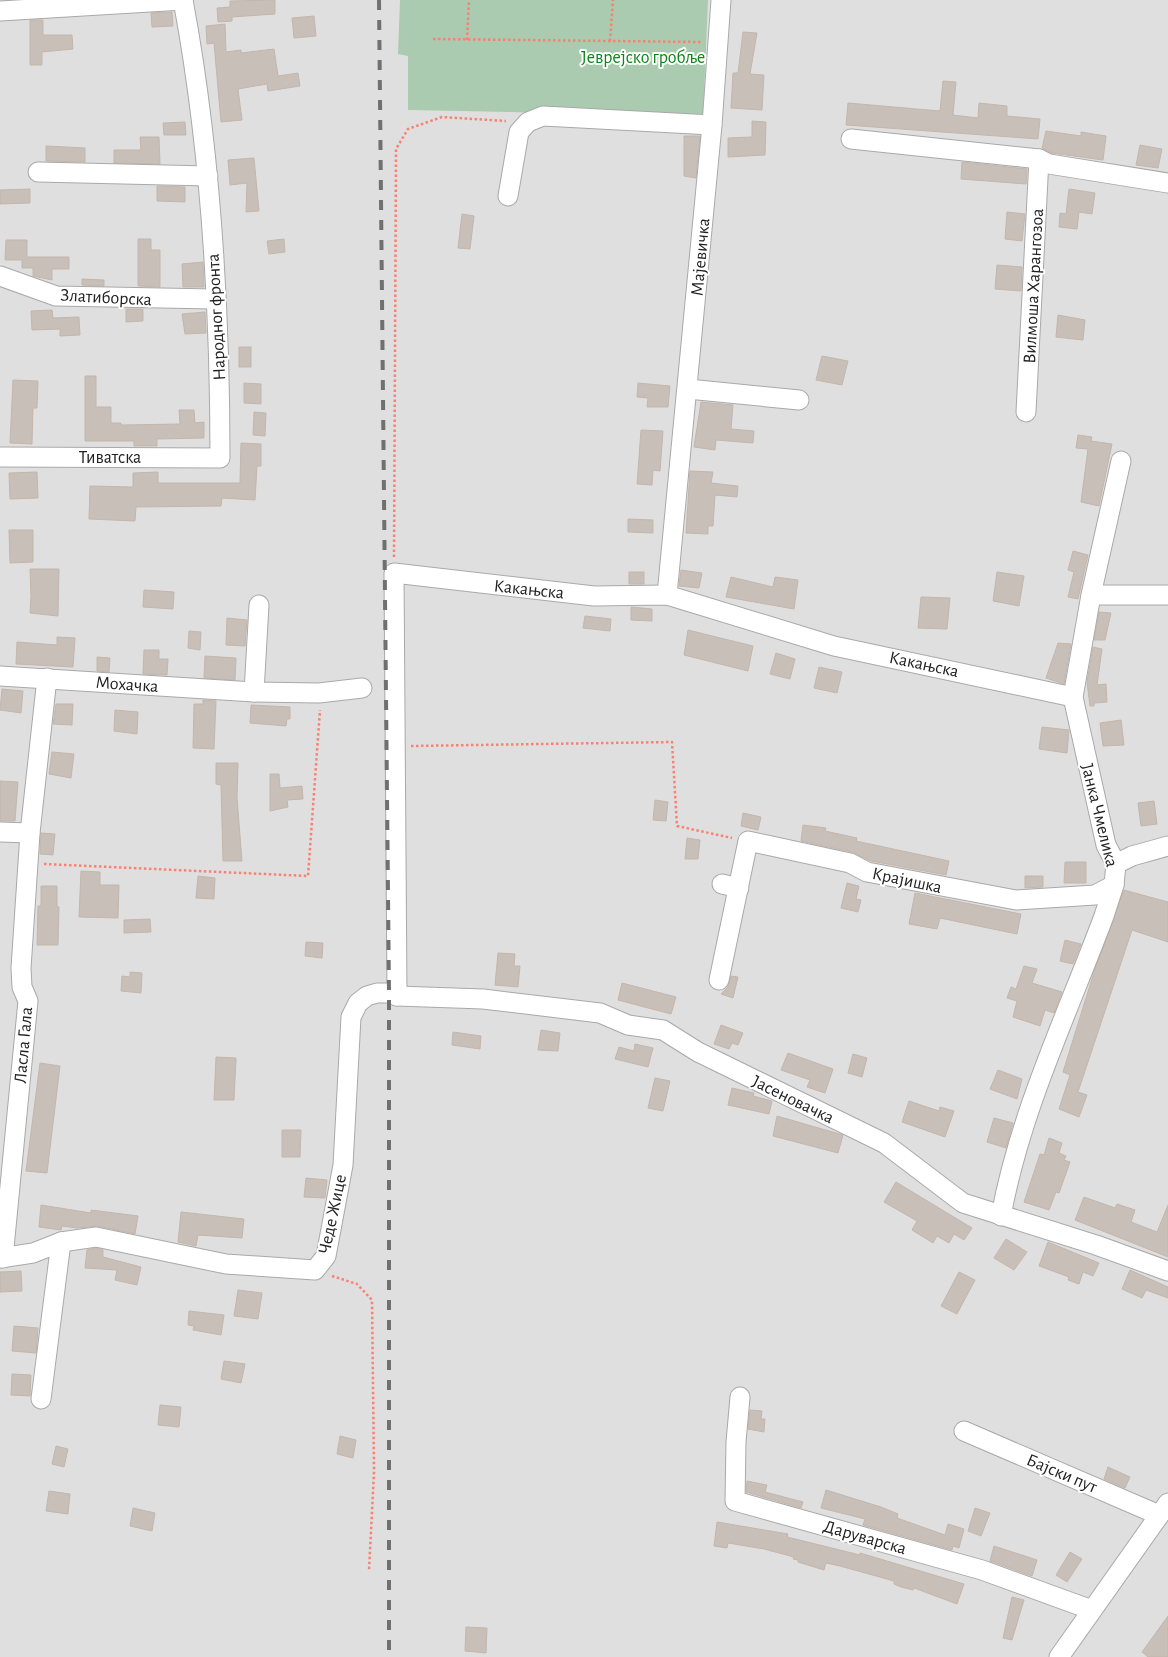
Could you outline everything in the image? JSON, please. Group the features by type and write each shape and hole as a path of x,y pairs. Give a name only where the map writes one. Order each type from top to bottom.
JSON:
{"street":[{"path":"0,12 183,0"},
{"name":"Народног фронта","path":"183,0 208,176 220,458"},
{"name":"Мајевичка","path":"667,595 712,125 721,0"},
{"path":"508,196 519,132 528,122 543,116 712,125"},
{"path":"851,139 1039,160 1049,164 1168,183"},
{"name":"Вилмоша Харангозоа","path":"1026,412 1039,160"},
{"path":"38,172 208,176"},
{"name":"Златиборска","path":"0,276 56,296 214,299"},
{"path":"688,389 799,400"},
{"name":"Тиватска","path":"0,457 220,458"},
{"name":"Јанка Чмелика","path":"1001,1216 1009,1171 1027,1117 1104,916 1114,885 1116,864 1106,845 1073,697 1091,595 1121,461"},
{"path":"394,574 397,996"},
{"name":"Какањска","path":"394,574 594,596 667,595 834,646 1073,697"},
{"path":"1091,595 1168,595"},
{"path":"254,692 259,605"},
{"name":"Мохачка","path":"0,676 254,692 319,694 362,688"},
{"name":"Ласла Гала","path":"1,1258 28,1001 22,987 21,968 30,833 47,678"},
{"path":"0,832 30,833"},
{"path":"719,980 730,886 748,842"},
{"name":"Крајишка","path":"748,842 850,863 867,872 1016,900 1095,895 1114,885"},
{"path":"1116,864 1132,856 1168,846"},
{"name":"Чеде Жице","path":"1,1258 33,1253 61,1242 96,1237 226,1264 315,1270 326,1256 343,1165 350,1017 358,1003 367,996 377,993 397,996"},
{"name":"Јасеновачка","path":"397,996 483,998 600,1012 628,1026 663,1030 698,1052 884,1144 963,1203 1096,1245 1168,1271"},
{"path":"41,1399 61,1242"},
{"name":"Даруварска","path":"740,1397 736,1442 735,1501 982,1570 1092,1610"},
{"name":"Бајски пут","path":"964,1431 1164,1509 1059,1657"}],"path":[{"path":"467,40 469,0"},
{"path":"610,40 613,0"},
{"path":"433,39 718,42"},
{"path":"394,574 396,149 408,129 442,117 528,122"},
{"path":"29,864 308,876 321,722 319,694"},
{"path":"396,746 672,742 677,826 748,842"},
{"path":"315,1270 357,1284 372,1300 374,1472 369,1570"}],"shaded area":[{"path":"0,0 1168,0 1168,1657 0,1657"}],"green space":[{"name":"Јеврејско гробље","path":"400,0 708,0 703,116 408,110 408,56 398,54"}],"building":[{"path":"275,0 275,14 232,17 232,21 218,22 217,8 230,7 230,1"},
{"path":"172,12 173,26 152,27 151,13"},
{"path":"314,16 316,36 294,38 292,18"},
{"path":"30,20 43,20 43,35 72,35 73,49 42,52 42,65 30,65"},
{"path":"225,24 226,52 241,50 241,53 274,49 278,76 298,73 300,86 268,91 267,84 238,89 242,120 221,122 214,43 207,44 206,26"},
{"path":"743,32 757,33 750,74 764,75 762,110 731,108 733,73 738,73"},
{"path":"943,81 956,82 953,115 978,118 979,103 1007,106 1007,116 1040,119 1038,139 846,125 848,103 940,111"},
{"path":"752,121 766,122 765,155 728,157 728,138 752,137"},
{"path":"185,122 186,135 164,135 163,123"},
{"path":"1046,131 1081,136 1081,132 1106,136 1103,160 1052,153 1042,148"},
{"path":"684,136 700,136 696,178 684,176"},
{"path":"140,137 159,137 160,164 114,163 114,150 141,150"},
{"path":"1140,145 1162,149 1158,168 1136,165"},
{"path":"46,146 85,148 85,162 46,161"},
{"path":"254,158 259,211 246,212 247,183 230,185 228,160"},
{"path":"962,162 1027,169 1026,184 961,179"},
{"path":"157,186 185,187 185,202 157,201"},
{"path":"30,189 30,203 0,204 0,190"},
{"path":"1069,189 1095,193 1092,214 1079,212 1077,229 1059,227 1060,213 1066,214"},
{"path":"1007,212 1025,214 1022,241 1005,239"},
{"path":"462,214 474,216 470,249 458,248"},
{"path":"138,239 151,239 151,250 160,250 160,287 138,286"},
{"path":"284,239 285,252 269,254 267,241"},
{"path":"6,240 27,240 27,257 69,257 69,269 52,269 52,280 33,276 33,268 22,268 22,260 5,260"},
{"path":"203,262 204,287 183,287 182,264"},
{"path":"997,265 1022,267 1021,291 995,289"},
{"path":"82,279 104,280 104,286 82,285"},
{"path":"126,309 143,309 143,321 126,322"},
{"path":"52,310 53,318 79,317 80,335 60,336 60,329 32,330 31,311"},
{"path":"205,312 206,333 185,334 182,314"},
{"path":"1058,315 1085,320 1083,340 1056,337"},
{"path":"239,347 251,347 251,367 239,367"},
{"path":"822,356 848,361 842,385 816,380"},
{"path":"85,376 96,376 96,407 111,407 111,423 121,423 121,425 180,424 179,410 194,410 195,423 204,422 204,438 157,439 157,446 134,446 134,441 85,441"},
{"path":"13,380 38,381 37,408 33,408 32,444 10,443"},
{"path":"244,383 261,384 261,404 244,403"},
{"path":"638,383 670,386 668,407 647,407 648,398 637,397"},
{"path":"701,402 733,405 731,429 754,431 753,443 716,440 715,450 694,447"},
{"path":"254,412 266,413 265,436 253,435"},
{"path":"641,430 663,431 660,471 653,470 652,485 637,484"},
{"path":"1078,435 1092,437 1091,441 1112,444 1099,506 1081,502 1088,449 1076,448"},
{"path":"241,443 261,444 261,466 257,466 255,500 222,498 221,506 136,507 135,521 89,519 90,486 133,487 133,473 158,472 158,483 240,483"},
{"path":"690,471 713,472 711,483 738,486 737,497 715,495 713,526 708,526 708,534 686,533"},
{"path":"37,472 38,498 10,499 9,473"},
{"path":"628,519 653,520 653,533 628,532"},
{"path":"9,530 33,530 33,562 10,563"},
{"path":"1073,551 1088,555 1078,599 1068,597 1074,572 1068,570"},
{"path":"30,569 59,569 58,616 30,613"},
{"path":"681,570 702,573 699,588 679,586"},
{"path":"629,572 644,572 644,584 629,584"},
{"path":"997,572 1024,576 1019,606 993,601"},
{"path":"731,577 773,587 775,577 798,580 794,609 726,597"},
{"path":"144,590 174,592 173,609 143,607"},
{"path":"921,597 950,598 947,629 918,628"},
{"path":"631,607 652,609 652,621 631,620"},
{"path":"1099,612 1111,613 1105,640 1094,640"},
{"path":"585,616 611,619 610,631 583,628"},
{"path":"227,618 247,620 245,646 226,645"},
{"path":"688,630 753,646 748,671 684,655"},
{"path":"189,631 201,632 200,650 188,648"},
{"path":"57,637 75,638 73,667 16,664 17,642 57,645"},
{"path":"1058,643 1071,644 1064,684 1046,678"},
{"path":"1093,647 1102,649 1097,685 1106,684 1107,702 1094,703 1094,706 1090,706 1087,682"},
{"path":"144,650 159,650 159,659 168,659 167,675 143,674"},
{"path":"776,653 795,659 790,679 770,674"},
{"path":"205,656 236,658 235,680 204,678"},
{"path":"97,657 110,658 109,672 97,671"},
{"path":"819,667 842,672 837,693 814,688"},
{"path":"2,689 23,691 21,713 0,710"},
{"path":"203,700 216,701 214,749 193,748 194,704 203,704"},
{"path":"56,704 73,704 72,725 53,724"},
{"path":"251,705 290,707 290,719 287,719 286,726 250,723"},
{"path":"115,710 138,712 137,734 114,731"},
{"path":"1121,720 1124,745 1103,746 1100,723"},
{"path":"1042,727 1069,730 1067,753 1039,749"},
{"path":"52,752 74,754 71,778 49,774"},
{"path":"216,763 238,763 237,798 242,861 223,861 221,785 216,784"},
{"path":"270,774 279,774 280,788 302,786 303,799 287,800 288,807 270,811"},
{"path":"0,781 18,782 15,821 0,821"},
{"path":"655,800 668,802 666,821 653,820"},
{"path":"1154,801 1157,824 1141,826 1138,803"},
{"path":"743,813 761,817 758,830 741,826"},
{"path":"803,825 826,828 825,831 857,838 856,841 949,861 946,875 871,861 852,852 801,841"},
{"path":"41,833 55,834 53,855 40,854"},
{"path":"687,838 700,840 698,859 685,859"},
{"path":"1065,862 1086,862 1086,883 1064,883"},
{"path":"81,871 100,872 100,885 119,885 118,918 79,917"},
{"path":"198,876 215,878 214,899 196,898"},
{"path":"1025,876 1043,876 1043,887 1025,888"},
{"path":"847,883 859,886 856,899 861,900 858,912 841,908"},
{"path":"41,886 57,886 57,907 59,907 58,945 37,945 38,906 41,906"},
{"path":"1124,890 1168,902 1168,942 1132,930 1078,1092 1087,1095 1079,1117 1059,1109 1070,1075 1063,1072 1095,969"},
{"path":"915,893 1021,914 1017,934 940,918 937,929 909,924"},
{"path":"150,919 151,932 124,933 124,920"},
{"path":"1065,940 1081,944 1073,964 1060,961"},
{"path":"306,942 323,943 322,958 305,956"},
{"path":"498,953 515,954 514,966 520,966 518,987 495,985"},
{"path":"1024,966 1037,969 1032,983 1062,992 1054,1013 1045,1010 1040,1026 1013,1017 1017,1001 1007,998 1011,987 1016,989"},
{"path":"130,972 142,973 141,993 121,991 122,976 130,977"},
{"path":"731,976 738,977 733,998 721,994 728,987"},
{"path":"622,983 676,997 671,1014 618,1000"},
{"path":"721,1025 743,1033 738,1045 732,1043 729,1049 714,1044"},
{"path":"541,1030 560,1033 558,1051 538,1050"},
{"path":"453,1032 481,1036 480,1049 452,1045"},
{"path":"635,1044 653,1048 648,1067 615,1059 619,1047 634,1051"},
{"path":"788,1053 833,1069 825,1093 807,1087 810,1080 781,1070"},
{"path":"853,1054 867,1058 862,1077 848,1073"},
{"path":"216,1057 236,1058 234,1100 214,1100"},
{"path":"40,1063 60,1066 47,1173 26,1171"},
{"path":"998,1070 1022,1079 1017,1099 990,1089"},
{"path":"655,1078 670,1081 663,1111 648,1108"},
{"path":"732,1088 754,1093 753,1096 772,1101 769,1114 728,1105"},
{"path":"909,1101 939,1111 940,1107 954,1111 945,1137 902,1122"},
{"path":"777,1116 843,1135 838,1153 773,1136"},
{"path":"994,1118 1013,1123 1006,1148 987,1142"},
{"path":"282,1130 301,1130 300,1157 282,1157"},
{"path":"1049,1138 1062,1143 1059,1153 1066,1156 1064,1160 1070,1162 1059,1193 1056,1192 1049,1210 1024,1202 1040,1154 1044,1155"},
{"path":"306,1178 327,1180 325,1198 304,1197"},
{"path":"896,1182 972,1228 964,1240 954,1234 949,1243 937,1236 933,1243 912,1230 917,1221 884,1202"},
{"path":"1084,1197 1115,1208 1117,1204 1135,1210 1131,1222 1157,1232 1168,1205 1168,1257 1075,1220"},
{"path":"41,1205 91,1213 91,1210 138,1216 135,1234 98,1226 77,1228 62,1226 61,1230 39,1227"},
{"path":"181,1212 244,1219 242,1238 198,1235 196,1246 178,1242"},
{"path":"1006,1239 1027,1252 1014,1270 994,1258"},
{"path":"1048,1242 1099,1263 1093,1276 1083,1272 1079,1284 1068,1280 1069,1277 1039,1266"},
{"path":"96,1248 103,1250 103,1257 141,1267 137,1285 115,1280 117,1270 85,1268 87,1250"},
{"path":"1130,1270 1168,1287 1168,1298 1146,1290 1142,1298 1122,1289"},
{"path":"21,1271 22,1291 0,1292 0,1272"},
{"path":"959,1272 975,1280 957,1314 941,1306"},
{"path":"238,1290 262,1293 258,1319 234,1316"},
{"path":"189,1311 224,1315 221,1335 193,1330 194,1326 188,1325"},
{"path":"14,1326 38,1328 36,1353 12,1351"},
{"path":"224,1361 245,1364 241,1383 221,1379"},
{"path":"12,1374 31,1375 30,1396 11,1395"},
{"path":"160,1405 181,1407 179,1427 158,1425"},
{"path":"750,1410 762,1411 761,1419 765,1419 764,1432 748,1429"},
{"path":"340,1436 356,1440 353,1458 337,1454"},
{"path":"56,1446 68,1449 64,1467 52,1464"},
{"path":"1108,1467 1130,1477 1125,1488 1104,1479"},
{"path":"747,1481 767,1485 765,1492 803,1502 801,1508 746,1492"},
{"path":"826,1490 881,1507 898,1514 897,1518 945,1535 948,1524 964,1529 959,1548 953,1546 952,1550 863,1525 865,1519 821,1508"},
{"path":"49,1491 70,1494 68,1514 46,1511"},
{"path":"133,1508 155,1513 152,1531 130,1526"},
{"path":"975,1508 990,1513 981,1536 968,1531"},
{"path":"717,1522 788,1534 787,1537 860,1555 860,1553 964,1584 957,1604 914,1588 913,1590 901,1587 894,1584 894,1581 840,1566 826,1563 824,1570 798,1562 798,1560 793,1559 794,1557 764,1549 728,1543 727,1548 714,1546"},
{"path":"994,1546 1037,1560 1032,1576 990,1561"},
{"path":"1070,1552 1082,1559 1067,1582 1056,1575"},
{"path":"1012,1597 1024,1600 1012,1640 1003,1638"},
{"path":"1168,1616 1168,1657 1148,1657 1142,1652"},
{"path":"466,1627 487,1628 486,1653 465,1651"}],"railway":[{"path":"379,0 389,993 389,1657"}]}
